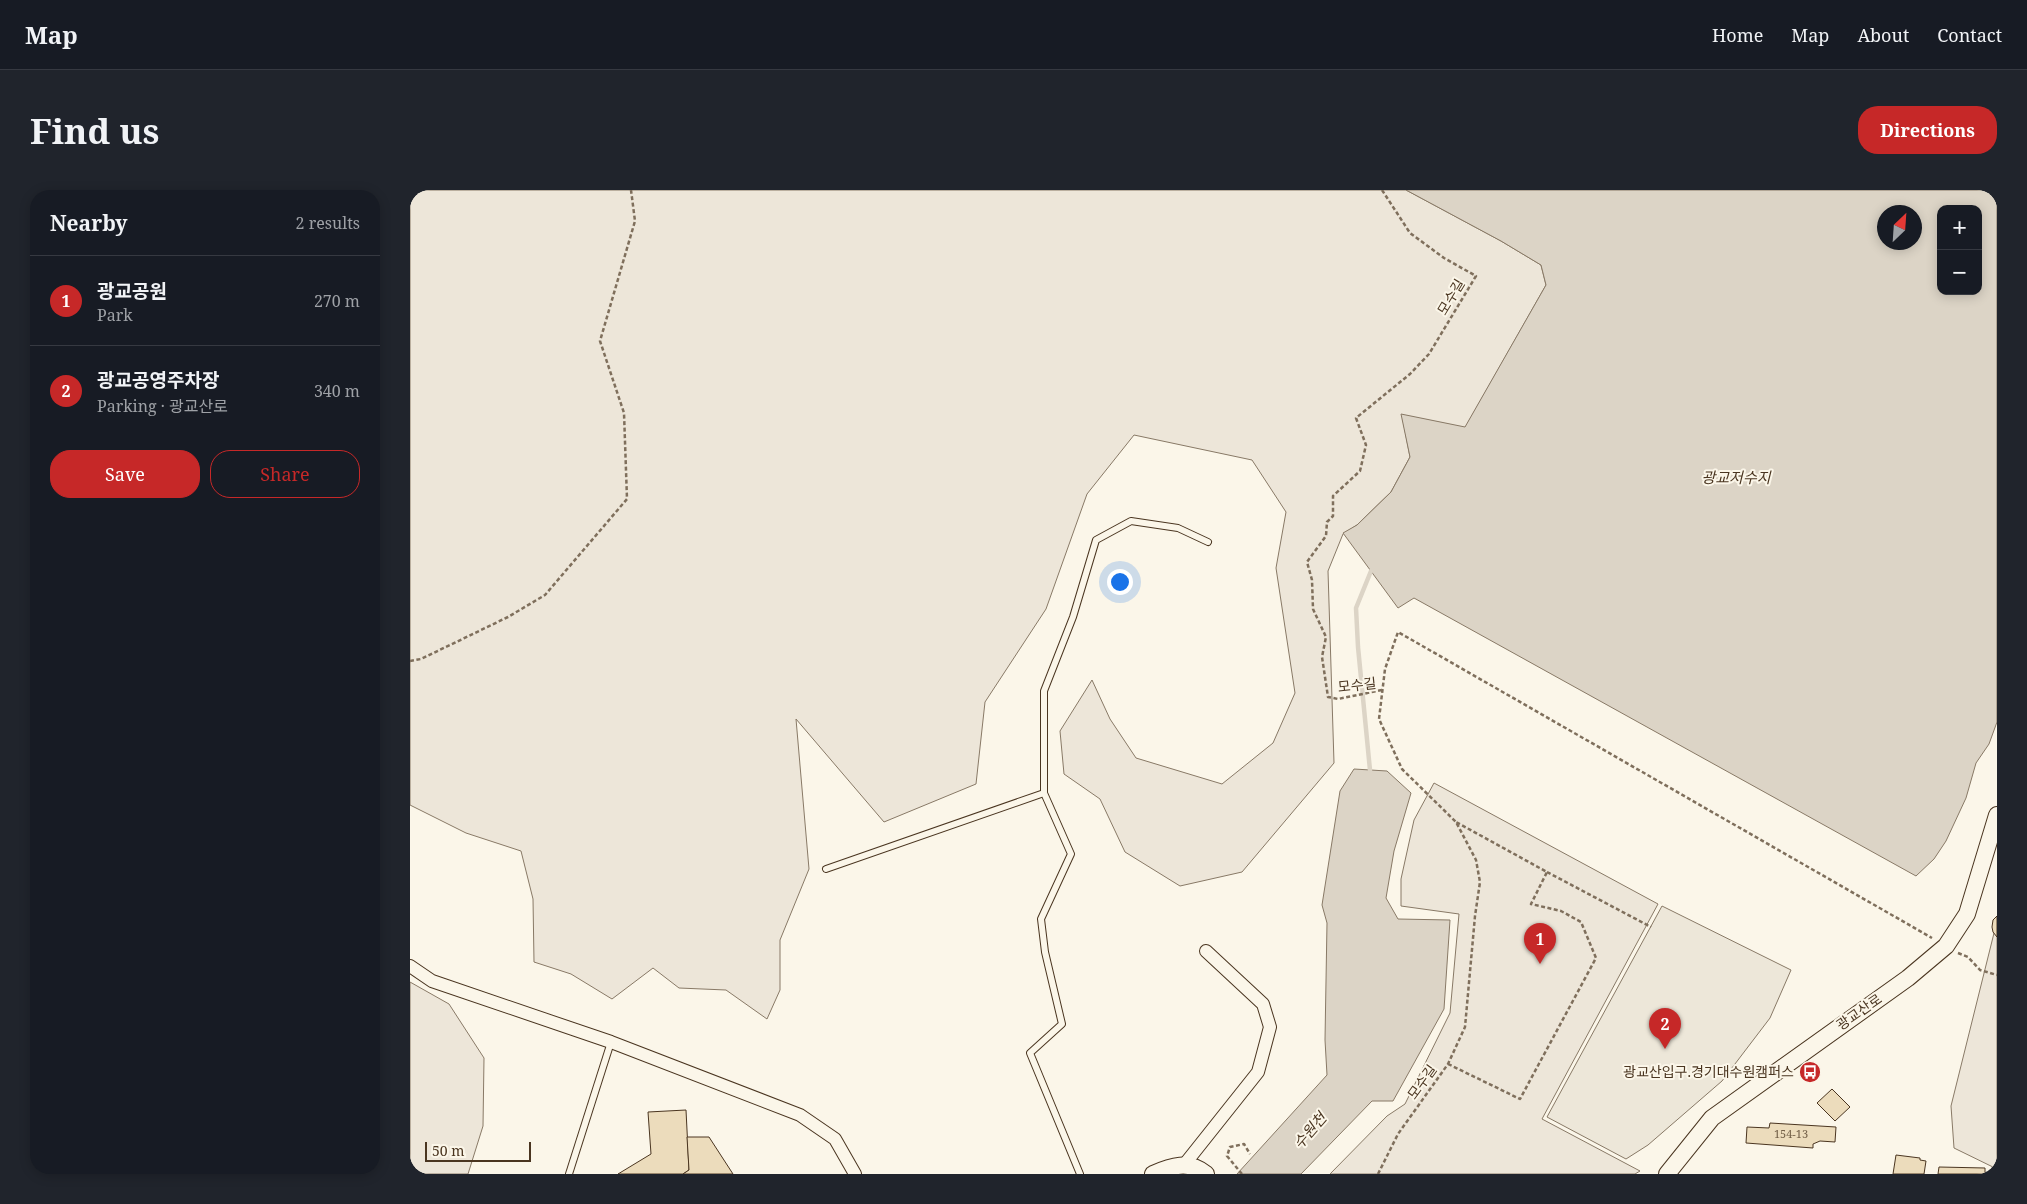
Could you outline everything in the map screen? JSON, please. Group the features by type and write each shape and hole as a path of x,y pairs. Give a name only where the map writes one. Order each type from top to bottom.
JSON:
{"street":[{"name":"광교산로","path":"1672,1174 1712,1118 1908,978 1946,946 1967,914 1997,815"},
{"path":"1184,1165 1258,1072 1270,1027 1263,1004 1206,951"},
{"path":"410,966 432,981 611,1042 800,1115 836,1139 855,1174"},
{"path":"1153,1174 1170,1166 1184,1165 1196,1168 1206,1174"}],"lane":[{"path":"1080,1174 1030,1053 1062,1024 1045,952 1042,919 1071,854 1044,793 1044,691 1073,616 1096,540 1131,520 1178,528 1208,542"},
{"path":"826,869 1044,793"},
{"path":"569,1174 611,1042"}],"path":[{"path":"410,661 421,659 508,617 545,595 627,499 624,412 600,341 635,221 631,190"},
{"name":"모수길","path":"1378,1174 1398,1134 1448,1064 1465,1027 1474,916 1480,882 1476,860 1456,822 1402,769 1379,719 1382,690 1338,699 1328,696 1322,657 1326,637 1313,608 1312,580 1307,562 1326,536 1327,522 1333,516 1333,496 1360,471 1366,445 1356,418 1396,385 1429,354 1476,276 1444,258 1410,233 1382,190"},
{"path":"1382,690 1385,669 1398,632 1968,957 1980,970 1997,975"},
{"path":"1456,822 1651,927"},
{"path":"1448,1064 1520,1099 1596,958 1581,922 1561,911 1531,904 1547,872"},
{"path":"1242,1174 1227,1156 1230,1147 1244,1144 1250,1154"}],"shaded area":[{"path":"410,190 1406,190 1501,241 1541,265 1546,285 1465,428 1402,415 1410,457 1391,492 1357,525 1343,534 1328,571 1334,763 1242,872 1180,886 1125,852 1100,799 1064,774 1060,731 1092,680 1110,719 1136,758 1222,784 1273,743 1295,693 1276,568 1286,512 1252,460 1134,435 1087,494 1046,609 985,702 976,784 884,822 796,719 809,869 780,940 780,990 767,1019 726,990 679,988 653,968 612,999 571,974 534,962 533,899 521,851 466,833 410,805"},
{"path":"1434,783 1658,904 1542,1119 1640,1171 1635,1174 1330,1174 1387,1116 1405,1104 1450,1013 1459,914 1401,906 1401,879 1414,820"},
{"path":"1662,906 1791,970 1770,1018 1722,1081 1648,1145 1626,1159 1547,1117"},
{"path":"1997,921 1997,1169 1954,1148 1951,1106"},
{"path":"410,982 449,1004 484,1058 483,1126 468,1174 410,1174"}],"water":[{"name":"광교저수지","path":"1406,190 1997,190 1997,722 1989,744 1976,763 1966,798 1946,841 1934,859 1916,876 1414,598 1398,608 1343,533 1357,525 1391,492 1410,457 1401,414 1465,427 1546,285 1541,265 1501,241"},
{"name":"수원천","path":"1354,769 1387,771 1411,793 1394,851 1386,898 1398,919 1450,920 1444,1009 1393,1101 1372,1101 1301,1174 1237,1174 1327,1075 1325,1040 1327,923 1322,905 1340,791"}],"building":[{"path":"1997,916 1997,937 1992,927 1993,920"},
{"path":"1832,1089 1850,1107 1835,1121 1817,1103"},
{"path":"686,1110 689,1170 683,1174 618,1174 651,1154 648,1112"},
{"path":"1770,1123 1836,1127 1835,1142 1820,1141 1813,1144 1813,1148 1746,1143 1747,1127 1769,1128"},
{"path":"687,1137 709,1137 733,1174 683,1174 689,1170"},
{"path":"1896,1155 1920,1158 1920,1160 1926,1161 1924,1174 1893,1174"},
{"path":"1939,1167 1985,1168 1985,1174 1938,1174"}],"waterway":[{"path":"1370,770 1356,608 1371,571"}],"place":[{"name":"광교공원","path":"1540,964"},
{"name":"광교공영주차장","path":"1665,1049"},
{"name":"광교산입구.경기대수원캠퍼스","path":"1810,1072"}]}
